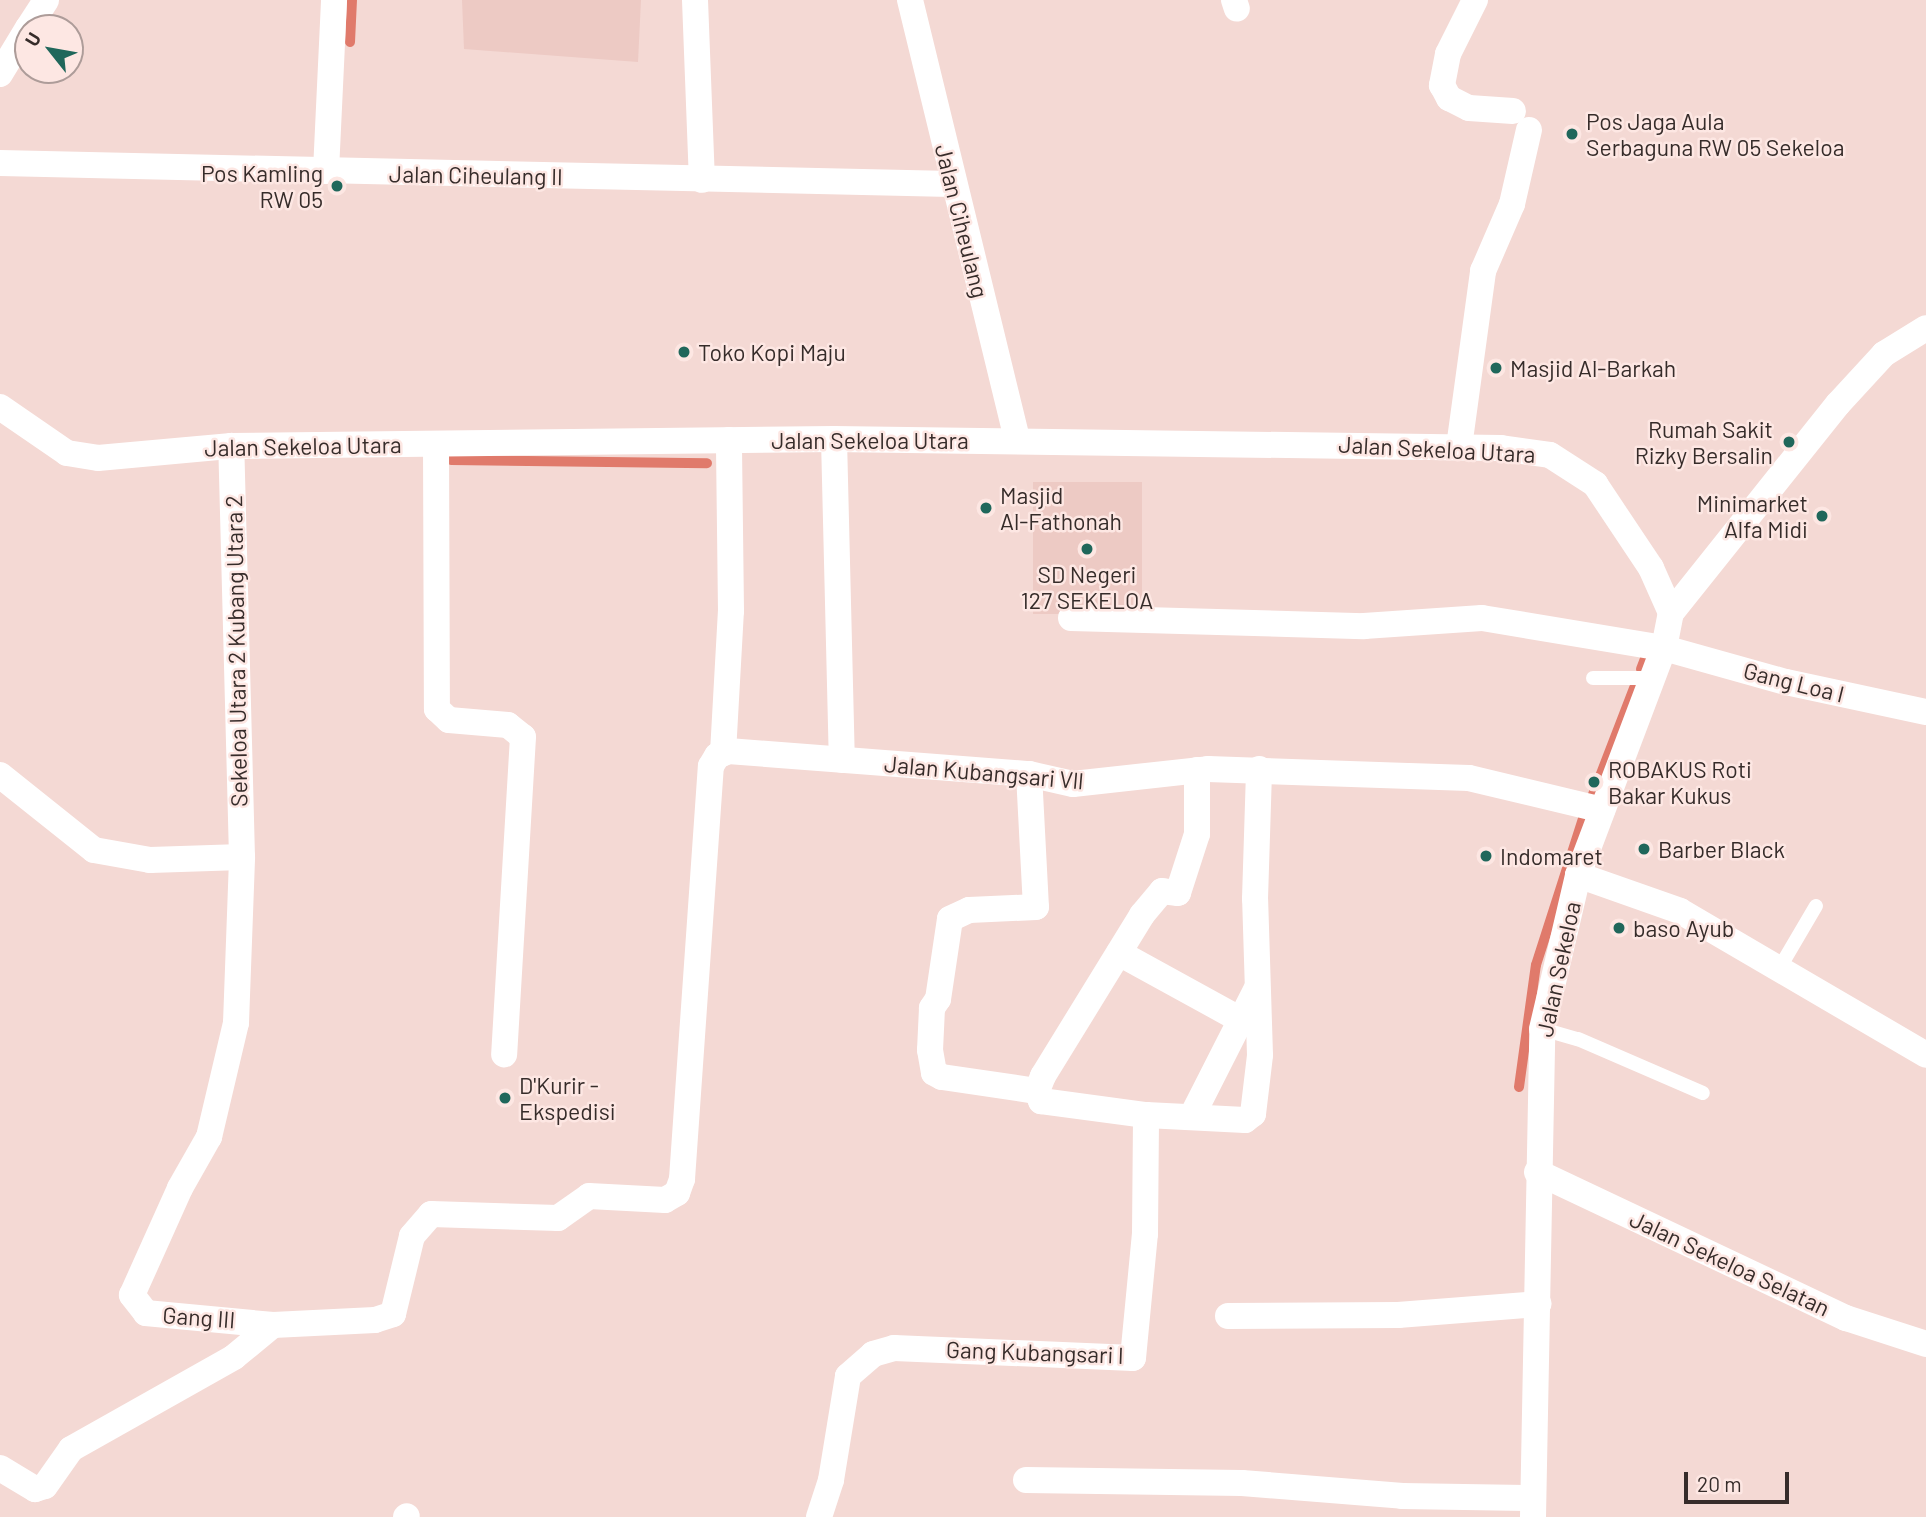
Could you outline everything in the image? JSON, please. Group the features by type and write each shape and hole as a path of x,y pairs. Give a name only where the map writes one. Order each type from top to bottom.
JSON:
{"street":[{"path":"326,171 334,0"},
{"path":"695,0 702,180"},
{"name":"Jalan Ciheulang","path":"910,0 952,184 1017,440"},
{"path":"1460,447 1483,271 1512,204 1521,121 1469,108 1449,98 1442,85 1448,54 1475,0"},
{"path":"0,74 14,51"},
{"name":"Jalan Ciheulang II","path":"0,163 952,184"},
{"name":"Jalan Sekeloa","path":"1533,1507 1539,1304 1537,1172 1542,1029 1578,875 1664,648 1671,613 1838,404 1884,354 1922,335"},
{"name":"Jalan Sekeloa Utara","path":"0,407 67,453 98,458 231,446 834,439 1460,447 1550,455 1579,470 1613,506 1671,613"},
{"path":"834,439 842,760"},
{"path":"273,1325 374,1320 393,1314 412,1236 431,1214 558,1218 589,1196 673,1198 682,1179 685,1106 711,766 723,753 731,611 729,440"},
{"path":"436,444 437,709 449,720 508,725 523,737 504,1054"},
{"name":"Sekeloa Utara 2 Kubang Utara 2","path":"231,446 242,857"},
{"name":"Gang Loa I","path":"1071,618 1364,625 1482,618 1664,648 1786,682 1926,712"},
{"name":"Jalan Kubangsari Vll","path":"723,753 1029,774 1073,784 1198,770 1259,769 1469,778 1601,810"},
{"path":"1029,774 1036,906 969,911 950,919 938,999 932,1008 930,1050 934,1073 942,1077 1037,1091 1050,1104 1146,1115 1245,1120 1253,1114 1260,1055 1256,988 1259,769"},
{"path":"1037,1091 1119,953 1162,891 1178,893 1197,834 1198,770"},
{"path":"0,775 94,850 150,860 242,857"},
{"name":"Gang III","path":"242,857 237,1009 229,1061 209,1137 180,1188 132,1295 146,1313 273,1325"},
{"path":"1578,875 1680,911 1926,1040"},
{"path":"1119,953 1239,1019"},
{"path":"1783,963 1926,1055"},
{"path":"1192,1116 1256,988"},
{"name":"Gang Kubangsari I","path":"819,1517 831,1480 848,1376 873,1354 894,1348 1133,1358 1145,1234 1146,1115"},
{"name":"Jalan Sekeloa Selatan","path":"1537,1172 1846,1318 1925,1340"},
{"path":"1227,1316 1398,1315 1539,1304"},
{"name":"Gang III","path":"0,1468 35,1489 45,1486 71,1449 234,1357 273,1325"},
{"path":"1026,1479 1242,1483 1533,1507"}],"lane":[{"path":"1594,678 1652,678"},
{"path":"1783,963 1816,906"},
{"path":"1542,1029 1578,1038 1703,1093"}],"shaded area":[{"path":"462,0 641,0 638,62 464,49"},
{"name":"SD Negeri 127 SEKELOA","path":"1033,482 1142,482 1142,614 1033,614"}],"waterway":[{"path":"350,42 352,0"},
{"path":"451,460 707,463"},
{"path":"1641,669 1648,651"},
{"path":"1592,797 1634,688"},
{"path":"1519,1087 1536,965 1583,819"}],"place":[{"name":"Pos Jaga Aula Serbaguna RW 05 Sekeloa","path":"1572,134"},
{"name":"Pos Kamling RW 05","path":"337,186"},
{"name":"Toko Kopi Maju","path":"684,352"},
{"name":"Masjid Al-Barkah","path":"1496,368"},
{"name":"Rumah Sakit Rizky Bersalin","path":"1789,442"},
{"name":"Masjid Al-Fathonah","path":"986,508"},
{"name":"Minimarket Alfa Midi","path":"1822,516"},
{"name":"SD Negeri 127 SEKELOA","path":"1087,549"},
{"name":"ROBAKUS Roti Bakar Kukus","path":"1594,782"},
{"name":"Barber Black","path":"1644,849"},
{"name":"Indomaret","path":"1486,856"},
{"name":"baso Ayub","path":"1619,928"},
{"name":"D'Kurir - Ekspedisi","path":"505,1098"}]}
